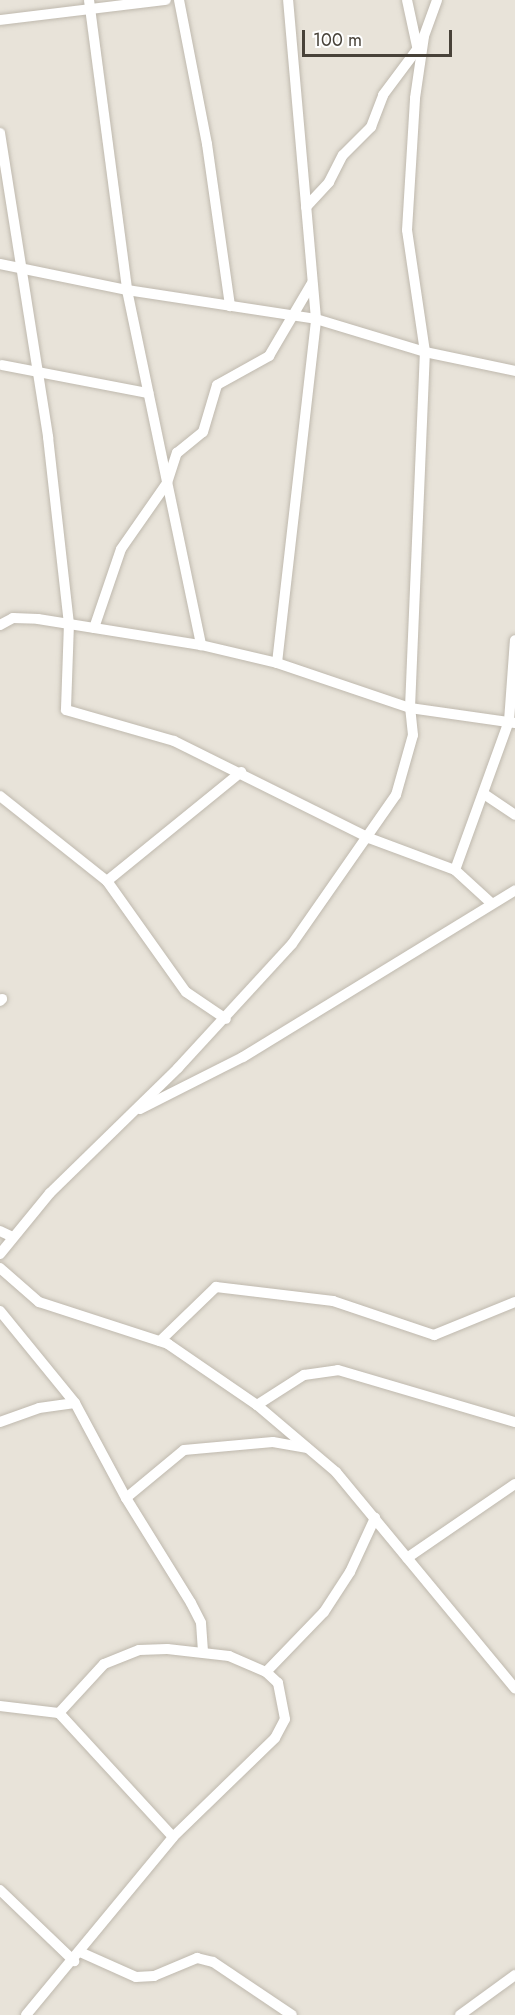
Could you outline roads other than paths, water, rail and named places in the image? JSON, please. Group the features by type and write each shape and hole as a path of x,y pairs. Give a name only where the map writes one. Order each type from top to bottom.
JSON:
{"street":[{"path":"0,20 89,4 166,0"},
{"path":"179,0 207,144 230,306"},
{"path":"277,663 316,319 288,0"},
{"path":"407,0 418,51"},
{"path":"306,207 329,182 343,155 371,127 383,95 418,51 437,0"},
{"path":"89,4 127,290 201,645"},
{"path":"0,1254 13,1237 128,1116 226,1019 292,944 369,838 396,795 413,735 410,708 425,352 407,230 424,36"},
{"path":"0,133 24,270 69,623 66,710 174,741 241,772 369,838 455,870 490,902"},
{"path":"0,264 127,290 316,319 425,352 515,371"},
{"path":"94,628 121,549 167,483 177,453 203,432 217,385 270,356 313,282"},
{"path":"2,365 148,393"},
{"path":"0,625 13,618 69,623 201,645 277,663 410,708 512,722"},
{"path":"455,870 512,722 515,640"},
{"path":"107,881 241,772"},
{"path":"484,794 515,815"},
{"path":"0,796 107,881 186,992 226,1019"},
{"path":"128,1116 243,1057 490,902 515,890"},
{"path":"0,1232 13,1237"},
{"path":"0,1268 39,1302 160,1341 257,1405 310,1449 375,1518 515,1688"},
{"path":"160,1341 216,1287 333,1301 434,1335 515,1302"},
{"path":"0,1311 75,1403 126,1498 191,1603 201,1623 203,1651"},
{"path":"257,1405 304,1375 338,1370 515,1422"},
{"path":"0,1422 39,1407 75,1403"},
{"path":"126,1498 184,1450 273,1443 310,1449"},
{"path":"406,1558 515,1484"},
{"path":"267,1672 324,1612 350,1572 375,1518"},
{"path":"26,2015 173,1837 274,1738 285,1719 278,1683 267,1672 203,1651 139,1650 104,1664 59,1713"},
{"path":"0,1706 59,1713 173,1837"},
{"path":"0,1890 77,1956 136,1977 154,1976 197,1958 213,1962 292,2015"},
{"path":"460,2015 515,1975"}]}
